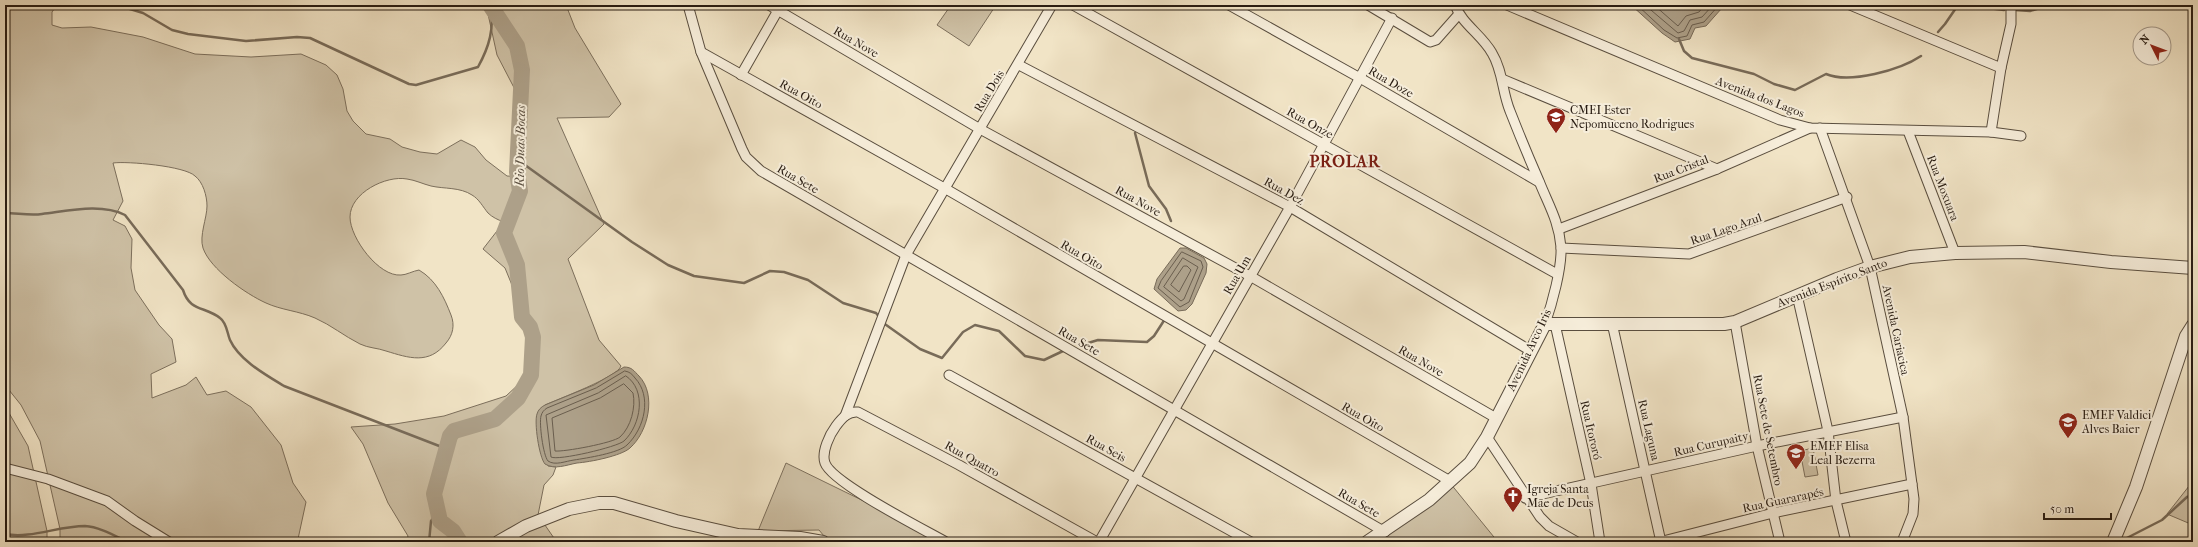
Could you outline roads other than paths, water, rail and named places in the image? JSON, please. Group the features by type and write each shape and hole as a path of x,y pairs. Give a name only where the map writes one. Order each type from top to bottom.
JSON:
{"street":[{"name":"Rua Sete","path":"688,5 701,52 744,153 761,171 1385,532"},
{"name":"Rua Nove","path":"769,5 780,7 980,129 1250,276 1496,418"},
{"name":"Rua Dois","path":"845,416 906,255 1019,65 1052,5"},
{"name":"Rua Onze","path":"1073,5 1557,274"},
{"name":"Rua Doze","path":"1229,5 1360,78 1539,182"},
{"path":"1368,5 1430,42 1436,40 1459,14"},
{"name":"Avenida Arco Iris","path":"1367,542 1385,532 1434,496 1470,463 1486,437 1531,351 1550,324 1561,248 1559,229 1555,215 1539,182 1503,92 1502,79 1493,53 1478,33 1459,14 1455,5"},
{"name":"Avenida dos Lagos","path":"1507,5 1780,120 1810,128 1992,132 2021,136"},
{"path":"1850,5 2001,68"},
{"path":"1992,132 2001,68 2011,24 2011,5"},
{"path":"741,75 780,7"},
{"name":"Rua Um","path":"1098,542 1290,207 1392,18"},
{"name":"Rua Oito","path":"701,52 946,189 1450,481"},
{"name":"Rua Dez","path":"1019,65 1290,207 1531,351"},
{"path":"1502,79 1716,169"},
{"name":"Rua Cristal","path":"1559,229 1716,169 1810,128"},
{"name":"Avenida Cariacica","path":"1820,128 1847,197 1870,266 1903,417 1914,499 1913,514 1902,542"},
{"name":"Rua Moxuara","path":"1908,130 1955,253"},
{"name":"Rua Lago Azul","path":"1561,248 1689,254 1847,197"},
{"name":"Avenida Espírito Santo","path":"1550,324 1612,323 1712,326 1735,322 1870,266 1910,256 1955,253 2024,252 2111,262 2193,268"},
{"path":"1797,295 1828,431 1836,501 1846,542"},
{"name":"Rua Sete de Setembro","path":"1735,322 1757,446 1780,542"},
{"name":"Rua Laguna","path":"1612,323 1646,472 1660,542"},
{"name":"Rua Itororó","path":"1550,324 1591,484 1600,542"},
{"path":"2113,542 2136,487 2186,336 2193,325"},
{"name":"Rua Seis","path":"949,375 1250,542"},
{"name":"Rua Quatro","path":"845,416 853,412 858,412 959,465 1098,542"},
{"path":"845,416 837,426 828,442 824,460 828,470 845,483 946,542"},
{"name":"Rua Curupaity","path":"1525,498 1757,446 1903,417"},
{"path":"1486,437 1525,498 1549,526 1577,542"},
{"path":"5,468 48,479 107,501 135,522 169,542"},
{"name":"Rua Guararapés","path":"1660,542 1773,513 1912,484"},
{"path":"498,542 526,526 568,510 599,503 614,503 676,521 738,535 800,538 823,542"}],"water":[{"path":"1631,5 1723,5 1706,26 1695,28 1690,39 1675,42 1662,33"},
{"path":"1180,248 1186,248 1204,258 1207,264 1206,273 1192,304 1186,310 1178,311 1154,289 1157,279"},
{"path":"624,367 631,369 639,376 645,384 648,393 649,403 646,423 642,433 636,441 626,451 605,458 553,467 545,464 539,447 537,431 536,418 539,410 545,405 594,385"}],"waterway":[{"path":"117,5 143,13 172,30 188,34 246,41 297,37 310,38 409,84 416,85 478,67 490,37 492,22 490,5"},
{"name":"Rio Duas Bocas","path":"460,542 453,531 440,521 434,494 450,436 454,431 495,419 518,398 531,375 533,337 530,327 522,317 517,265 504,233 520,191 517,172 522,70 517,46 490,5"},
{"path":"2015,10 2030,11 2050,5"},
{"path":"1938,32 1956,8 1972,6 2004,10"},
{"path":"1679,39 1684,51 1692,58 1754,74 1774,84 1795,90 1826,74 1836,77 1875,74 1901,66 1921,56"},
{"path":"1135,133 1149,186 1166,209 1171,221"},
{"path":"518,160 632,242 668,265 694,276 744,283 770,271 784,272 808,280 843,303 876,313 880,318"},
{"path":"5,213 37,215 84,209 106,209 125,215 183,290 190,302 198,308 220,318 225,325 234,347 246,360 269,377 284,386 447,449"},
{"path":"1088,343 1098,340 1147,342 1154,336 1165,319"},
{"path":"882,322 920,349 942,358 963,332 975,325 999,331 1025,356 1044,360 1063,351"},
{"path":"2119,542 2162,520 2187,497 2193,495"},
{"path":"429,542 431,521 438,512"},
{"path":"5,534 25,535 85,526 102,530 128,542"}],"place":[{"name":"CMEI Ester Nepomuceno Rodrigues","path":"1556,134"},
{"name":"EMEF Valdici Alves Baier","path":"2068,439"},
{"name":"EMEF Elisa Leal Bezerra","path":"1796,470"},
{"name":"Igreja Santa Mãe de Deus","path":"1513,513"}],"district":[{"name":"PROLAR","path":"1345,161"}]}
